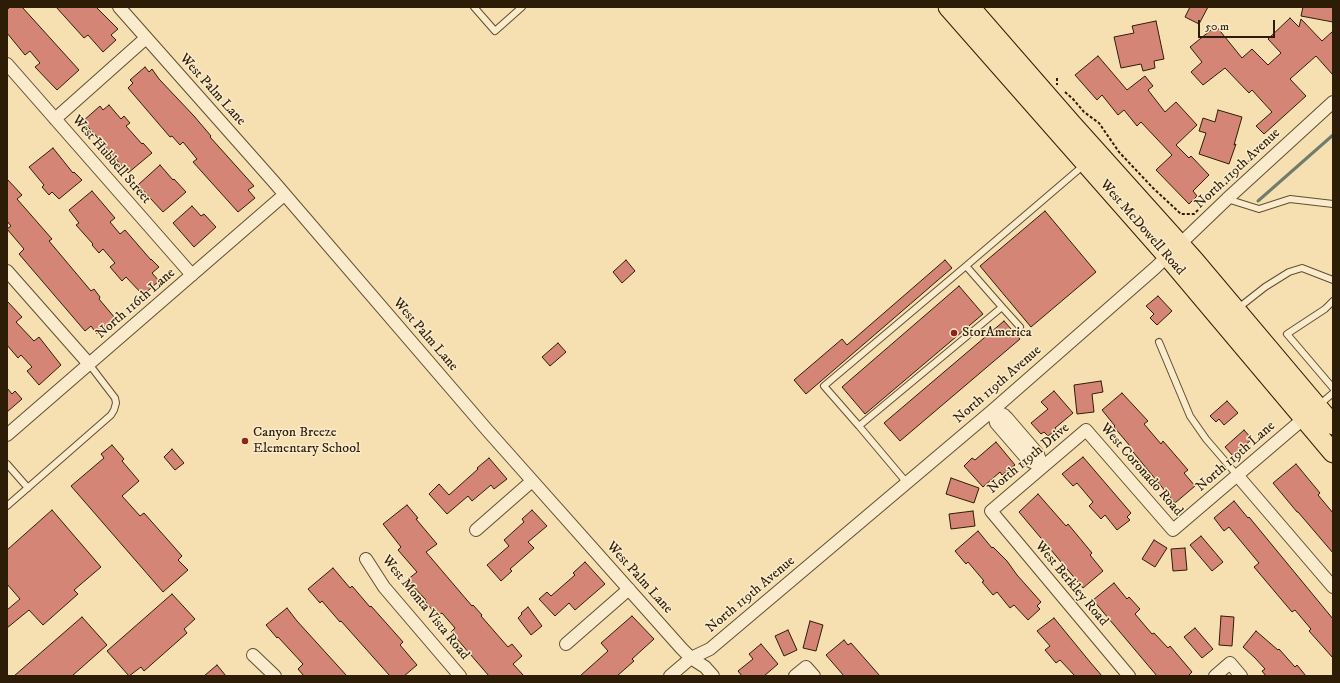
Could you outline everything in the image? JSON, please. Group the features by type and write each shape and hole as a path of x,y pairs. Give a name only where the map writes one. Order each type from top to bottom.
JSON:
{"main road":[{"name":"West McDowell Road","path":"948,7 1086,164 1236,310 1311,412 1333,453"},
{"name":"West McDowell Road","path":"970,7 1071,123 1174,250 1311,412 1333,425"}],"street":[{"name":"West Palm Lane","path":"120,7 532,481 691,658 705,666 713,676"},
{"path":"55,119 146,38"},
{"name":"West Hubbell Street","path":"7,64 192,275"},
{"name":"North 119th Avenue","path":"670,676 691,658 710,649 993,410 1174,250 1333,102"},
{"name":"North 116th Lane","path":"7,435 284,195"},
{"path":"7,271 89,364"},
{"path":"993,410 996,423 1028,460 1042,467"},
{"name":"North 119th Lane","path":"1173,530 1311,412"},
{"name":"North 119th Drive","path":"990,511 1086,430"},
{"name":"West Coronado Road","path":"1086,430 1173,530"},
{"path":"1238,475 1333,587"},
{"path":"476,530 532,481"},
{"name":"West Berkley Road","path":"990,511 1129,676"},
{"name":"West Monta Vista Road","path":"366,559 384,587 460,676"},
{"path":"566,644 629,589"},
{"path":"253,655 275,676"},
{"path":"1215,676 1230,663 1241,676"},
{"path":"795,676 810,671"}],"lane":[{"path":"474,7 495,31 522,7"},
{"path":"907,483 824,386 1086,164"},
{"path":"1226,200 1259,209 1290,198 1333,204"},
{"path":"966,266 1020,327"},
{"path":"1236,310 1265,287 1289,272 1302,268 1333,280"},
{"path":"1333,301 1288,334 1333,388"},
{"path":"859,426 1002,307"},
{"path":"1159,342 1190,416 1206,439 1238,475"},
{"path":"7,506 111,415 114,410 116,403 114,398 89,364"},
{"path":"1311,412 1333,393"},
{"path":"7,464 28,488"}],"path":[{"path":"1057,78 1057,85 1061,90 1073,99 1084,112 1099,123 1119,152 1153,188 1181,214 1194,214 1204,205"},
{"path":"1224,186 1245,164 1255,158"}],"building":[{"path":"10,7 22,7 79,70 57,90 35,67 40,63 30,51 25,55 7,33 7,10"},
{"path":"56,7 96,7 118,29 111,35 116,40 103,52 88,35 84,38"},
{"path":"1190,7 1208,7 1199,24 1185,17"},
{"path":"1303,7 1333,7 1333,22 1301,16"},
{"path":"1290,18 1299,27 1301,19 1322,41 1333,31 1333,75 1316,56 1290,79 1306,96 1264,134 1256,126 1272,112 1252,90 1249,93 1225,68 1203,85 1191,72 1202,62 1190,47 1216,26 1242,58 1252,49 1268,65 1281,53 1268,39"},
{"path":"1156,21 1164,59 1154,61 1155,68 1143,71 1141,64 1121,68 1114,37 1134,33 1132,26"},
{"path":"1098,56 1127,90 1145,76 1153,86 1148,90 1165,112 1176,102 1197,125 1176,145 1189,158 1191,156 1209,175 1193,191 1197,196 1189,204 1156,170 1172,155 1141,122 1137,126 1124,110 1118,115 1102,95 1097,100 1075,75"},
{"path":"145,67 149,72 152,69 159,79 194,116 211,136 210,137 254,186 248,190 255,198 238,212 193,162 197,159 183,142 180,145 172,136 170,137 128,88 133,83 130,80"},
{"path":"109,105 121,119 124,116 130,123 126,126 152,153 128,173 83,121 100,106 103,110"},
{"path":"1218,110 1242,117 1234,145 1236,144 1229,164 1199,154 1206,133 1199,131 1203,118 1215,122"},
{"path":"53,148 73,173 74,172 82,180 59,199 52,192 49,195 42,187 44,185 29,167"},
{"path":"160,165 186,192 163,212 138,185"},
{"path":"7,179 22,195 17,199 52,239 49,241 91,291 94,289 100,297 99,299 115,318 97,334 91,326 85,331 19,254 24,249 7,229 11,226 7,221"},
{"path":"92,191 115,218 110,222 120,234 125,230 159,267 152,273 159,281 143,295 126,277 122,281 110,267 115,263 103,249 99,253 76,225 79,223 69,210"},
{"path":"192,206 201,216 204,214 216,227 194,247 173,223"},
{"path":"1045,211 1096,272 1031,327 980,266"},
{"path":"626,260 635,271 622,283 613,272"},
{"path":"945,260 952,268 806,394 794,380 842,339 847,345"},
{"path":"959,286 983,314 865,414 842,387"},
{"path":"1158,296 1172,311 1157,325 1150,318 1154,314 1146,306"},
{"path":"7,301 22,317 16,322 34,341 39,337 61,365 39,385 27,371 32,367 21,355 18,358 7,345"},
{"path":"1004,321 1020,339 900,441 884,423"},
{"path":"558,343 566,352 550,366 542,357"},
{"path":"1101,381 1103,392 1092,394 1094,412 1077,414 1074,385"},
{"path":"7,388 12,394 15,391 22,399 7,412"},
{"path":"1054,391 1073,413 1048,436 1044,432 1041,434 1031,423 1048,409 1041,402"},
{"path":"1122,393 1148,421 1144,424 1161,444 1163,441 1188,470 1184,473 1195,486 1175,503 1129,447 1130,446 1102,410"},
{"path":"1227,401 1238,413 1224,425 1219,419 1216,422 1210,416"},
{"path":"1244,430 1252,439 1233,456 1225,447"},
{"path":"996,442 1015,465 1002,475 1000,472 983,487 964,466 972,458 975,460"},
{"path":"112,445 124,459 122,461 139,481 122,496 140,516 144,513 182,556 178,560 188,570 163,592 71,486 104,458 101,454"},
{"path":"172,449 184,463 175,470 164,457"},
{"path":"1083,457 1131,513 1127,517 1130,520 1117,530 1105,515 1101,519 1089,506 1093,502 1077,483 1073,486 1062,474"},
{"path":"489,458 507,479 494,489 491,485 472,501 468,496 447,514 429,494 439,484 449,495"},
{"path":"1296,464 1320,493 1318,495 1333,513 1333,553 1273,483"},
{"path":"951,478 979,488 974,503 946,494"},
{"path":"1038,494 1066,526 1068,524 1092,553 1090,555 1103,571 1083,588 1019,512"},
{"path":"1234,501 1248,518 1249,517 1333,619 1333,658 1309,631 1311,629 1295,610 1292,612 1254,567 1259,563 1229,527 1224,531 1214,518"},
{"path":"407,505 418,518 416,519 437,544 426,552 472,606 473,605 482,615 481,616 508,647 512,644 522,656 513,664 524,676 489,676 451,632 455,628 442,613 437,616 425,601 426,600 407,580 417,572 398,550 401,547 383,524"},
{"path":"52,510 101,567 74,590 78,594 43,625 29,610 7,628 7,610 20,599 7,584 7,550"},
{"path":"532,510 547,526 528,542 534,548 510,569 512,571 501,581 487,565 509,546 504,540 524,522 522,519"},
{"path":"973,511 975,526 951,529 949,514"},
{"path":"978,531 992,548 993,547 1007,561 1017,575 1041,602 1037,606 1040,609 1028,620 1014,605 1010,608 997,592 993,595 982,582 984,581 968,562 966,564 955,551"},
{"path":"1201,536 1223,562 1212,571 1190,545"},
{"path":"1154,540 1167,548 1155,567 1142,559"},
{"path":"1185,548 1187,570 1173,571 1171,549"},
{"path":"585,562 605,584 575,610 569,603 555,616 539,599 547,592 551,596 575,575 573,573"},
{"path":"333,568 350,588 352,586 370,607 371,606 403,642 400,645 417,665 404,676 390,676 341,621 340,622 322,601 320,603 308,589"},
{"path":"1114,583 1127,599 1129,597 1140,609 1135,614 1152,634 1154,633 1168,648 1170,646 1192,672 1188,676 1157,676 1093,600"},
{"path":"172,594 195,619 184,629 187,633 144,671 141,667 129,676 107,651"},
{"path":"528,607 542,626 531,635 518,618"},
{"path":"287,608 347,676 304,676 298,669 303,664 266,625"},
{"path":"632,616 654,639 632,659 634,661 617,676 580,676 608,651 601,643"},
{"path":"1221,616 1234,617 1232,646 1219,645"},
{"path":"82,617 107,645 72,676 14,676"},
{"path":"1054,618 1102,676 1075,676 1060,660 1056,663 1045,650 1050,646 1037,631"},
{"path":"810,621 823,625 816,651 803,648"},
{"path":"1195,628 1213,649 1202,658 1184,637"},
{"path":"788,630 797,650 784,656 775,636"},
{"path":"1256,631 1278,650 1279,649 1295,667 1297,665 1306,676 1266,676 1262,671 1265,669 1243,647"},
{"path":"844,640 848,645 851,643 880,676 844,676 826,655"},
{"path":"761,644 778,664 764,676 742,676 738,671 753,659 749,654"},
{"path":"217,665 226,676 204,676"}],"waterway":[{"path":"1258,201 1333,135"}],"place":[{"name":"StorAmerica","path":"954,333"},
{"name":"Canyon Breeze Elementary School","path":"245,441"}]}
